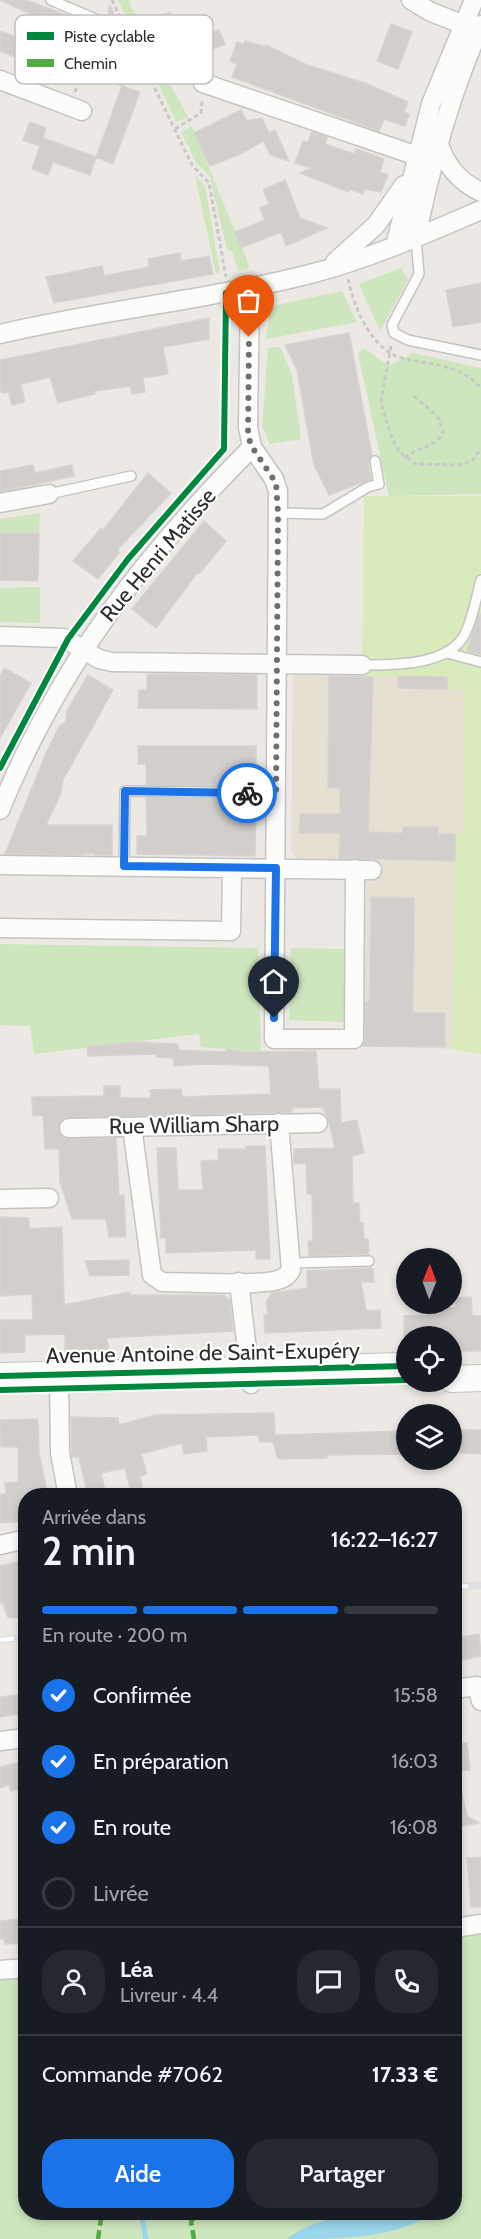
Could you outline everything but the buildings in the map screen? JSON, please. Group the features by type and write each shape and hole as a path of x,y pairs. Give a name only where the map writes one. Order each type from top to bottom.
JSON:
{"main road":[{"path":"462,1365 481,1365"},
{"name":"Avenue Antoine de Saint-Exupéry","path":"0,1390 59,1382 250,1377 396,1367"},
{"name":"Avenue Antoine de Saint-Exupéry","path":"0,1377 59,1382"},
{"name":"Avenue Antoine de Saint-Exupéry","path":"250,1377 396,1380"},
{"path":"462,1379 481,1378"}],"street":[{"path":"411,0 431,12 474,27"},
{"path":"326,270 376,225 438,141 474,27 474,0"},
{"path":"416,238 421,163 431,104 468,50"},
{"path":"0,80 76,108"},
{"path":"206,84 421,163"},
{"path":"438,141 445,162 453,172 481,192"},
{"path":"395,246 421,163"},
{"path":"0,334 250,288 326,270 416,238 481,210"},
{"path":"0,865 276,868 364,870 355,938 354,1039 274,1039 276,868 278,513 276,483 252,447 248,427 250,288"},
{"name":"Rue Henri Matisse","path":"0,810 40,721 83,649 139,571 252,447"},
{"path":"0,504 49,494"},
{"path":"0,636 58,636 99,659 112,662 362,665"},
{"path":"0,928 231,931 232,868"},
{"path":"132,1127 149,1269 152,1275 162,1282 239,1282 283,1278 288,1275 292,1263 279,1123"},
{"name":"Rue William Sharp","path":"69,1128 318,1123"},
{"path":"0,1199 49,1198"},
{"path":"239,1282 250,1377"},
{"path":"59,1382 60,1453 67,1488"},
{"path":"0,1545 18,1541"},
{"path":"462,1688 477,1686 481,1701"},
{"path":"0,1741 18,1739"},
{"path":"462,1927 481,1924"},
{"path":"0,1970 18,1969"}],"lane":[{"path":"51,0 86,15"},
{"path":"416,238 418,274 392,325 394,333 408,340 481,355"},
{"path":"278,513 323,514 368,487 379,484 375,461"},
{"path":"49,494 131,476"},
{"path":"362,665 416,662 447,653 465,634 481,580"},
{"path":"447,653 481,662"},
{"path":"124,866 125,791 276,793"},
{"path":"292,1263 369,1261"}],"path":[{"path":"112,0 119,15"},
{"path":"103,15 114,6"},
{"path":"76,108 83,84"},
{"path":"154,84 192,165 209,183 227,272 226,292"},
{"path":"175,129 201,113 203,84"},
{"path":"345,264 350,288 374,340 389,352 404,359 428,361 472,377 481,388"},
{"path":"394,333 381,402 390,433 405,458 416,464 459,465 472,460 481,449"},
{"path":"405,458 414,449 435,442 443,432 438,417 414,396"}],"shaded area":[{"path":"293,675 447,677 465,689 463,833 455,835 453,1049 362,1046 367,860 297,859 291,850"}],"green space":[{"path":"118,0 128,0 135,15 125,15"},
{"path":"158,84 170,84 188,117 176,122"},
{"path":"192,126 250,268 238,271 232,251 227,250 210,177 196,162 181,132"},
{"path":"195,175 205,186 220,272 216,274"},
{"path":"401,268 408,280 380,331 359,284"},
{"path":"342,291 357,322 266,339 270,312 277,305"},
{"path":"280,347 292,375 301,439 270,444 262,426 268,348"},
{"path":"364,348 389,366 413,353 481,368 481,494 389,496 358,354"},
{"path":"364,496 481,496 481,1054 453,1049 455,834 463,833 465,690 447,689 446,677 362,676"},
{"path":"40,513 39,533 0,533 0,519"},
{"path":"40,587 40,623 0,622 0,588"},
{"path":"0,944 258,948 261,1052 201,1047 199,1034 34,1054 30,1026 0,1025"},
{"path":"291,948 348,949 347,1022 289,1020"},
{"path":"481,1934 481,2239 0,2239 0,1980 18,1978 18,2220 462,2220 462,1936"}],"water":[{"path":"330,2220 422,2220 409,2226 375,2234 340,2238 287,2239 316,2223"}],"waterway":[{"path":"142,2220 146,2239"}],"railway":[{"path":"462,1586 481,1585"},
{"path":"0,1640 18,1638"}],"marked path":[{"path":"98,2239 101,2220"},
{"path":"192,2220 194,2239"}],"cycle path":[{"path":"0,768 68,639 128,559 224,449 226,293"},
{"path":"0,1376 396,1366"},
{"path":"0,1390 396,1380"}],"way so far":[{"path":"247,793 276,793 278,513 276,483 252,447 248,436 249,337"}],"route":[{"path":"247,793 125,791 124,866 276,868 274,1018"}]}
